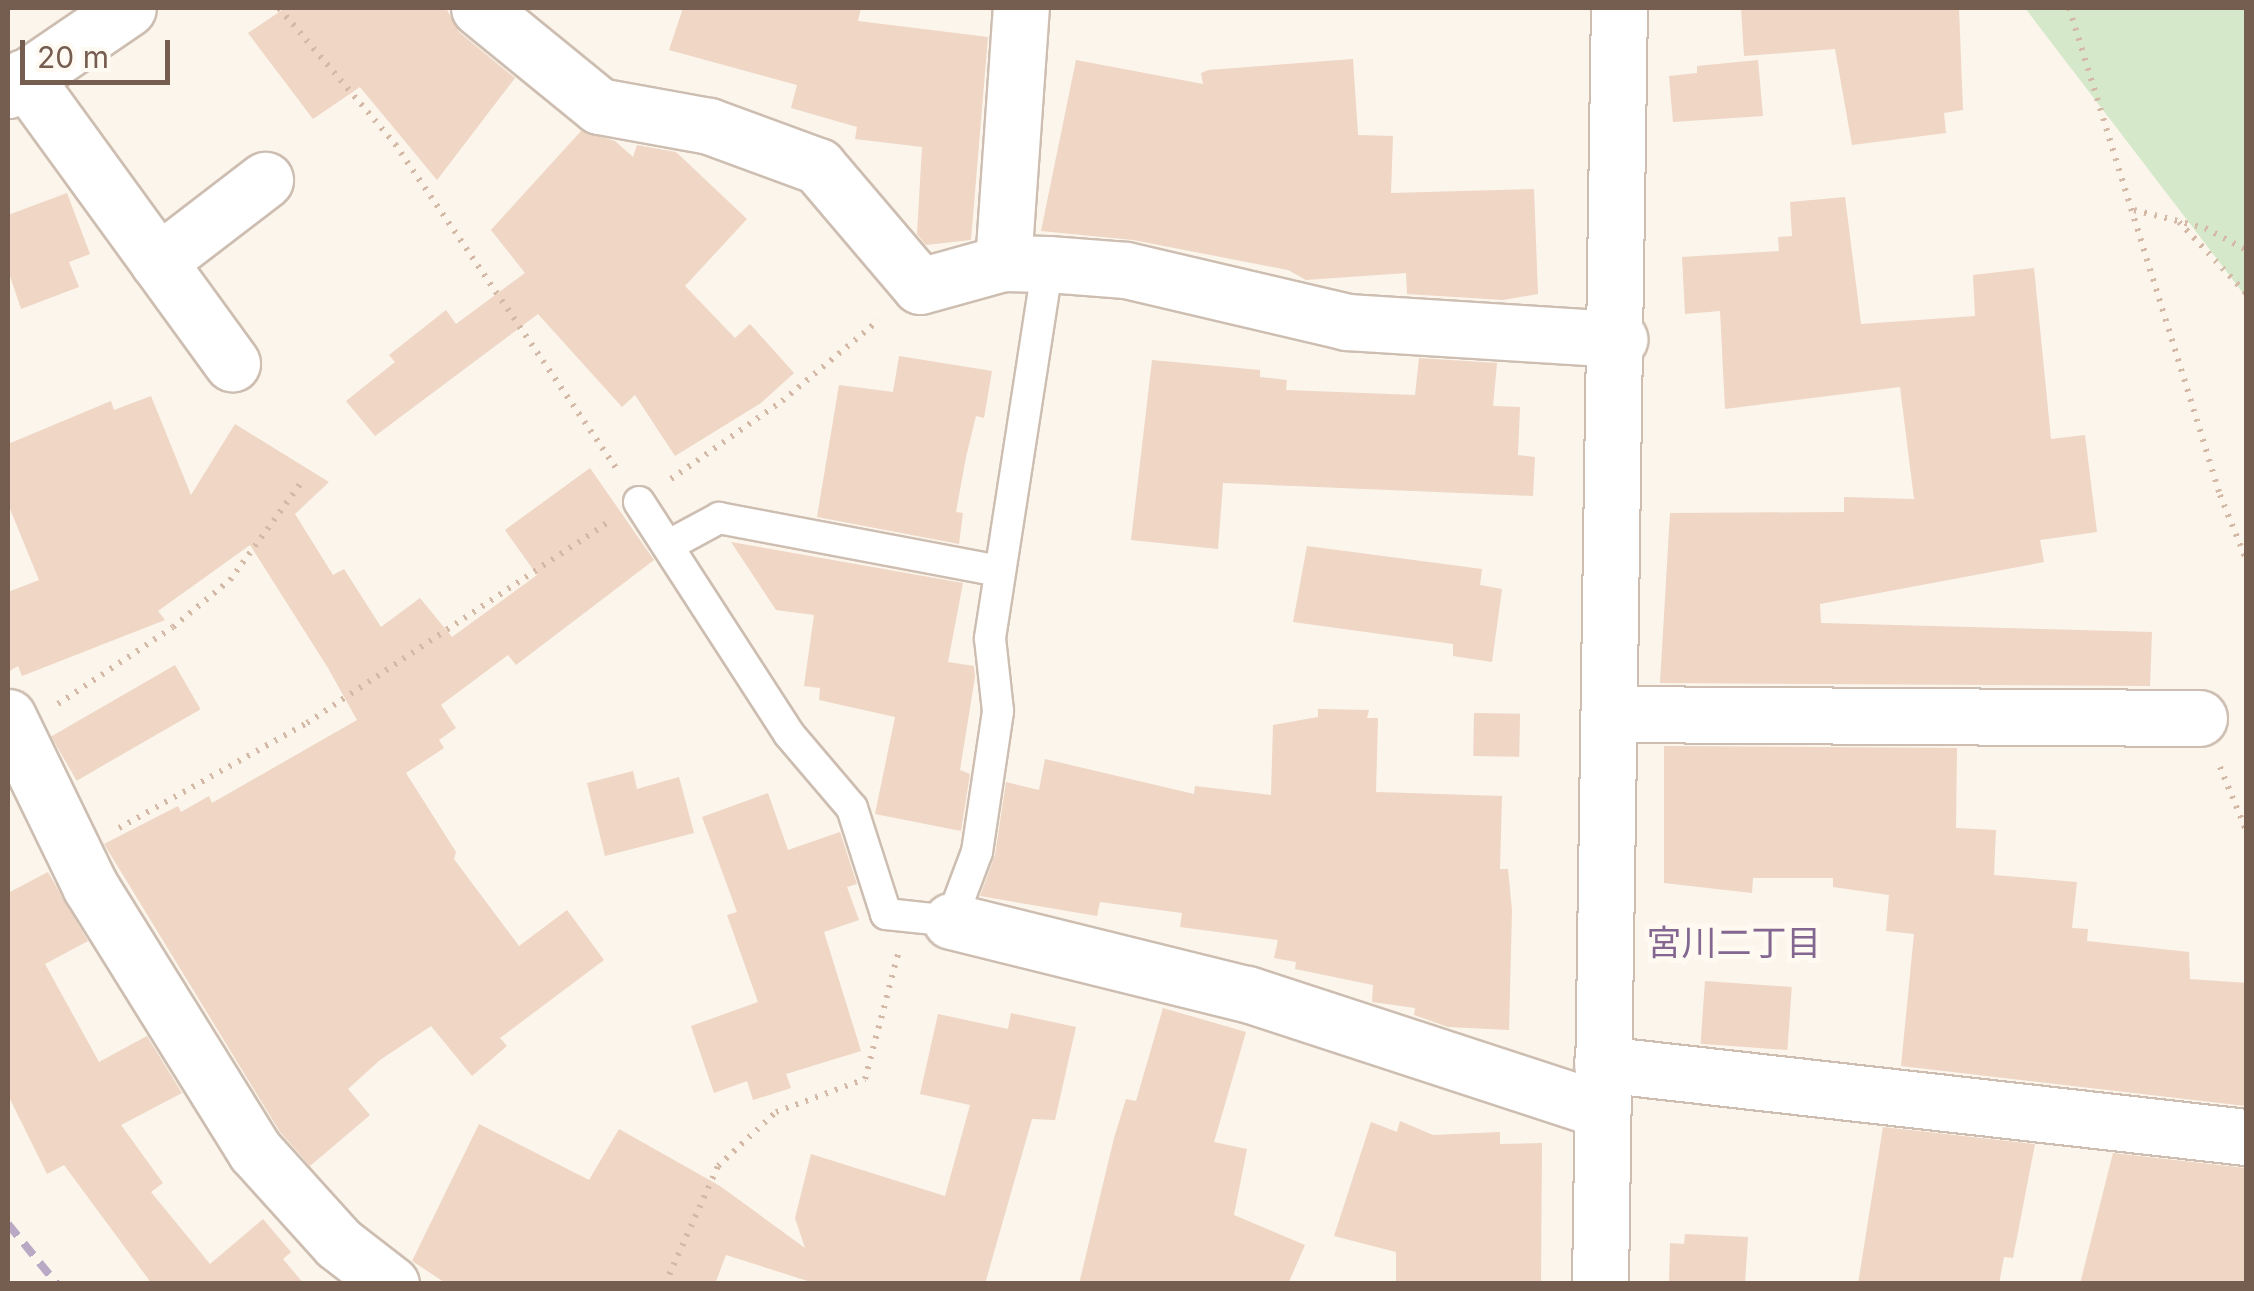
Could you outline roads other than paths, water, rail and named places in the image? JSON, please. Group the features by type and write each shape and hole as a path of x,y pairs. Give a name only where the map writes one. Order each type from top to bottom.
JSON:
{"street":[{"path":"128,8 16,84 232,362"},
{"path":"479,8 599,106 709,126 818,166 920,286 1026,264 1126,270 1347,322 1619,339"},
{"path":"1022,8 1026,264"},
{"path":"1600,1284 1619,339 1619,8"},
{"path":"158,262 265,180"},
{"path":"1610,714 2199,718"},
{"path":"11,724 74,853 255,1151 338,1244 391,1284"},
{"path":"951,922 1602,1087 2246,1137"}],"lane":[{"path":"639,502 670,544 789,734 852,808 886,914 951,922 977,852 998,711 990,638 1026,264"},
{"path":"670,544 719,518 999,571"}],"railway":[{"path":"8,1224 57,1284"}],"district":[{"name":"宮川二丁目","path":"1734,942"}]}
